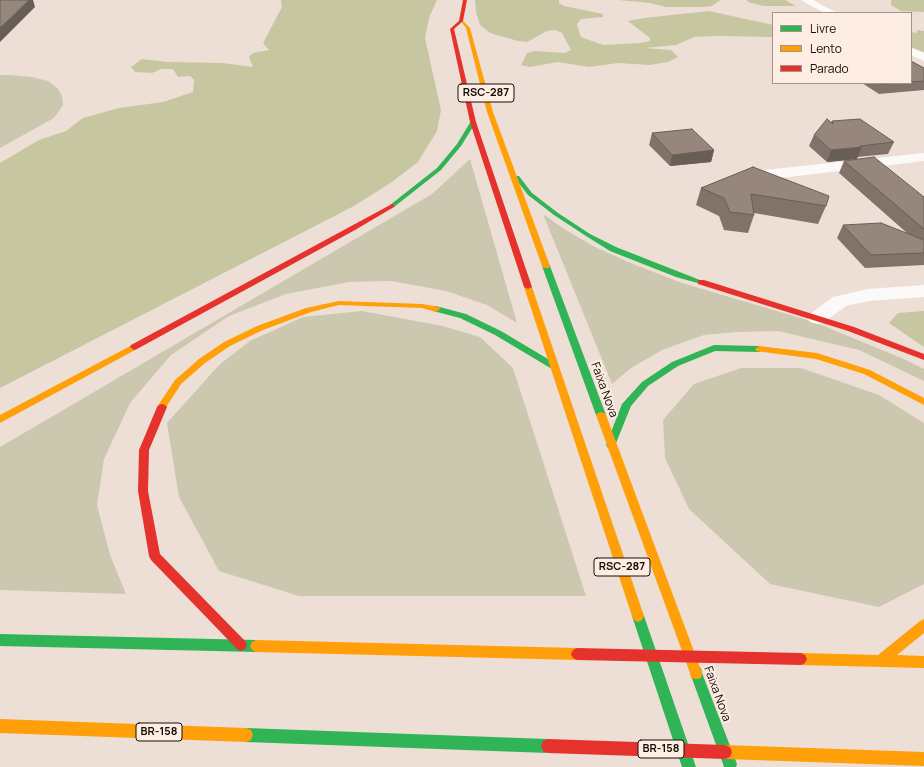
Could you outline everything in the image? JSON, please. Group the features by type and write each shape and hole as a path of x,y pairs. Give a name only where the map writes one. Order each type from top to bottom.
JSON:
{"highway":[{"name":"RSC-287","path":"465,0 461,21 452,29 473,122 688,767"},
{"name":"Faixa Nova","path":"461,21 468,28 490,112 509,167 731,767"},
{"path":"0,418 353,229 397,203 439,169 459,145 473,122"},
{"path":"509,167 530,194 588,235 613,248 679,275 851,329 924,358"},
{"path":"241,645 155,556 143,491 144,450 159,411 178,382 202,361 228,344 260,328 308,310 338,302 422,306 463,316 498,333 555,367"},
{"path":"611,445 627,404 645,384 675,364 714,348 763,349 817,356 867,372 924,402"},
{"path":"881,660 924,625"},
{"path":"0,640 924,662"},
{"name":"BR-158","path":"0,726 924,759"}],"street":[{"path":"806,0 830,12"},
{"path":"912,52 924,58"},
{"path":"746,177 924,157"},
{"path":"817,318 840,301 868,295 924,291"}],"shaded area":[{"path":"0,75 32,77 48,81 58,89 62,96 63,105 54,118 0,148"},
{"path":"470,159 517,323 487,305 446,291 391,281 349,282 286,294 229,316 171,355 130,403 104,459 97,505 110,555 126,594 0,590 0,447 432,194"},
{"path":"543,214 564,229 595,247 633,264 682,283 814,322 906,360 924,369 924,381 859,350 778,331 737,332 704,335 662,350 631,368 612,384"},
{"path":"362,311 443,326 480,337 513,368 586,596 299,596 219,571 179,497 167,423 219,365 250,341 303,317"},
{"path":"741,368 801,368 879,395 924,423 924,584 879,607 770,584 689,509 665,458 663,420 694,384"}],"green space":[{"path":"281,0 437,0 429,18 425,38 441,110 437,131 418,162 392,182 354,206 0,388 0,163 39,140 66,131 83,118 119,108 163,102 193,92 194,80 190,76 178,77 173,69 161,69 152,73 135,72 131,67 142,59 166,62 222,63 253,67 249,57 253,53 269,50 263,43 282,7"},
{"path":"475,0 559,0 559,3 564,6 603,14 603,17 581,19 577,24 581,37 603,45 650,41 650,38 628,21 709,11 772,25 772,37 694,37 676,45 645,48 671,50 678,57 668,62 650,65 618,63 589,67 558,62 530,67 521,65 527,53 535,51 565,53 571,50 562,33 555,30 547,31 527,42 518,41 490,33 480,25 476,12"},
{"path":"618,0 720,0 712,6 666,7 650,3"},
{"path":"747,0 785,0 796,6 763,6 748,2"},
{"path":"891,0 924,0 924,12 901,11 891,5"},
{"path":"917,30 924,31 924,52 912,47 912,32 917,33"},
{"path":"924,311 924,347 889,323 898,313"}],"building":[{"path":"0,0 29,0 0,28"},
{"path":"912,62 924,68 924,81 912,82"},
{"path":"827,119 833,124 832,121 860,119 894,142 831,150 814,135"},
{"path":"692,129 714,150 672,155 652,133"},
{"path":"874,157 924,197 924,229 844,161"},
{"path":"753,167 829,196 826,206 751,194 754,215 730,212 724,198 701,188"},
{"path":"881,223 924,240 924,253 871,255 843,225"}],"traffic: fast":[{"path":"392,206 439,169 459,145 473,122"},
{"path":"517,177 530,194 556,214 588,235 613,249 701,282"},
{"path":"546,266 601,415"},
{"path":"436,309 463,316 498,333 555,367"},
{"path":"611,445 627,404 645,384 675,364 714,348 759,349"},
{"path":"638,616 689,767"},
{"path":"0,640 256,646"},
{"path":"696,673 730,764"},
{"path":"246,735 548,746"}],"traffic: slow":[{"path":"461,21 468,28 490,112 546,266"},
{"path":"528,287 638,616"},
{"path":"162,407 178,382 202,361 227,344 260,328 309,310 339,303 422,306 436,309"},
{"path":"0,419 134,347"},
{"path":"759,349 817,356 867,372 924,402"},
{"path":"601,415 696,673"},
{"path":"881,660 924,625"},
{"path":"256,646 577,654"},
{"path":"801,659 924,662"},
{"path":"0,726 246,735"},
{"path":"725,752 924,759"}],"traffic: jam":[{"path":"465,0 461,21 452,29 473,122 528,287"},
{"path":"134,347 353,229 392,206"},
{"path":"701,282 851,329 924,357"},
{"path":"162,407 144,450 143,491 155,556 241,645"},
{"path":"577,654 801,659"},
{"path":"548,746 725,752"}]}
